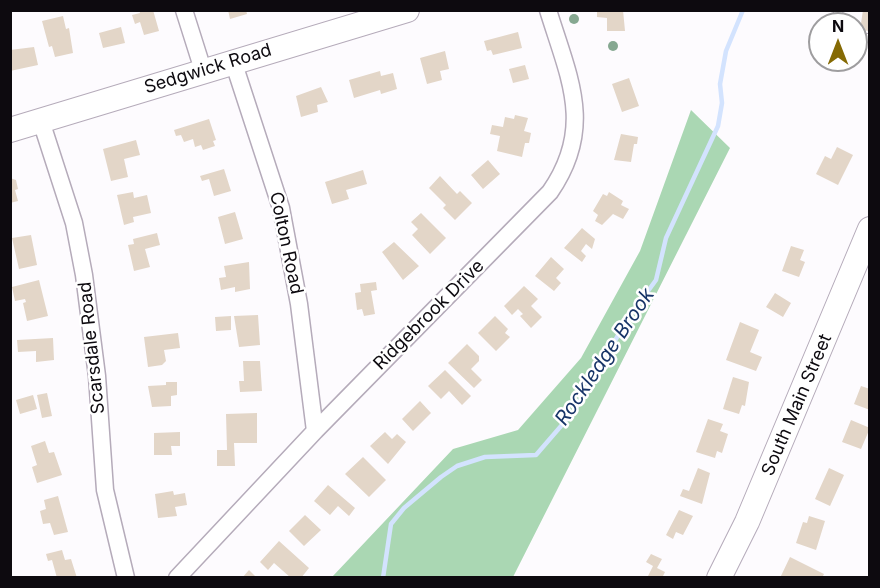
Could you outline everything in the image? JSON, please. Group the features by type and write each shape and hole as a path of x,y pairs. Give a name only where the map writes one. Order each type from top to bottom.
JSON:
{"main road":[{"name":"Sedgwick Road","path":"10,130 407,10"},
{"name":"South Main Street","path":"719,578 861,274 870,229"}],"street":[{"path":"184,10 203,70"},
{"name":"Ridgebrook Drive","path":"177,578 315,431 550,192 561,176 573,144 577,112 548,10"},
{"name":"Colton Road","path":"233,61 281,208 299,304 315,431"},
{"name":"Scarsdale Road","path":"41,121 74,223 84,275 97,376 105,490 126,578"}],"green space":[{"path":"691,110 730,148 513,577 332,577 453,449 518,430 581,358 640,251"}],"building":[{"path":"139,10 153,10 159,31 144,35 140,22 135,24 132,15 140,13"},
{"path":"228,10 246,10 247,14 230,19"},
{"path":"597,10 623,10 625,31 607,31 607,18 597,17"},
{"path":"863,10 870,10 870,31 868,31 868,12 863,12"},
{"path":"63,16 66,29 69,28 73,53 55,57 52,46 49,47 42,21"},
{"path":"121,27 125,43 103,48 99,33"},
{"path":"518,32 522,48 493,55 491,50 487,51 484,41"},
{"path":"34,47 38,65 10,71 10,50"},
{"path":"445,51 449,69 440,71 442,80 427,84 420,58"},
{"path":"525,65 529,79 513,83 509,69"},
{"path":"380,71 381,76 393,73 397,89 381,94 380,90 354,98 349,80"},
{"path":"629,78 639,106 622,112 612,84"},
{"path":"321,87 328,102 317,105 318,112 301,117 296,96"},
{"path":"515,115 528,118 524,131 531,133 529,143 525,143 522,157 497,151 500,136 490,134 492,125 503,127 505,117 514,119"},
{"path":"209,119 216,140 213,141 215,146 203,150 201,145 195,147 193,139 184,142 181,135 176,136 174,130"},
{"path":"621,134 638,137 637,144 634,144 631,162 614,160"},
{"path":"136,140 140,155 124,159 128,177 111,181 103,149"},
{"path":"837,147 853,155 838,185 816,174 825,156 831,159"},
{"path":"488,160 500,174 483,189 471,175"},
{"path":"224,169 231,191 214,196 209,179 202,181 200,176"},
{"path":"363,170 367,184 346,190 349,199 332,204 325,182"},
{"path":"440,176 457,194 460,191 472,203 455,220 443,208 446,205 429,188"},
{"path":"10,178 16,180 18,189 15,190 18,201 10,203"},
{"path":"133,192 134,198 147,195 151,213 133,217 134,222 124,225 117,195"},
{"path":"609,192 623,201 621,205 629,209 623,219 613,214 602,225 595,221 598,215 593,211 603,194 607,196"},
{"path":"235,212 243,239 225,244 218,217"},
{"path":"421,213 446,238 430,254 412,235 418,229 411,222"},
{"path":"582,228 595,239 592,249 586,244 581,251 586,256 582,262 564,248"},
{"path":"157,233 160,245 145,249 150,267 134,271 128,245 134,244 133,239"},
{"path":"31,235 37,265 19,269 12,238"},
{"path":"394,242 419,266 403,280 382,252"},
{"path":"791,246 804,250 800,260 805,262 799,277 782,271"},
{"path":"551,257 564,269 556,278 561,283 554,291 535,276"},
{"path":"249,262 250,289 235,292 235,287 221,290 219,278 226,277 224,266"},
{"path":"39,280 48,316 27,321 23,303 26,302 25,299 15,301 12,287"},
{"path":"376,282 377,290 371,291 375,314 364,316 362,309 357,310 355,293 361,292 360,284"},
{"path":"524,286 538,299 531,306 542,317 531,328 520,316 523,314 518,309 512,315 504,306"},
{"path":"775,293 791,303 783,317 766,307"},
{"path":"258,315 260,345 239,347 234,316"},
{"path":"231,316 231,330 216,331 215,317"},
{"path":"495,316 508,329 505,333 510,337 496,351 478,333"},
{"path":"740,322 759,330 750,352 762,357 756,371 726,360"},
{"path":"178,333 180,348 164,350 166,361 162,365 148,367 144,337"},
{"path":"53,338 54,360 36,362 36,351 18,352 17,340"},
{"path":"467,344 479,356 479,361 471,369 482,380 474,388 448,363"},
{"path":"243,361 260,361 262,391 240,392 239,381 244,381"},
{"path":"445,370 471,396 462,405 449,391 441,399 428,386"},
{"path":"733,377 749,382 745,406 742,405 739,414 723,409"},
{"path":"166,382 177,382 177,395 171,396 171,406 152,407 148,386 166,385"},
{"path":"861,386 870,389 870,410 854,404"},
{"path":"47,393 52,416 42,418 37,395"},
{"path":"33,395 37,409 20,414 16,400"},
{"path":"420,401 431,413 413,431 402,419"},
{"path":"257,413 257,443 234,443 235,466 217,466 217,450 227,450 226,414"},
{"path":"708,419 723,424 720,431 728,434 722,453 717,451 715,458 696,452"},
{"path":"851,420 870,428 861,449 842,442"},
{"path":"180,432 180,446 171,446 172,455 154,455 154,433"},
{"path":"385,432 392,439 397,434 406,442 388,464 370,446"},
{"path":"45,441 49,453 54,452 62,475 37,483 32,467 37,465 31,446"},
{"path":"363,457 386,480 369,497 345,474"},
{"path":"698,468 710,473 702,504 680,496 683,489 689,491"},
{"path":"829,468 844,475 830,506 815,499"},
{"path":"328,485 355,508 349,516 338,506 330,515 314,501"},
{"path":"173,491 174,495 185,493 187,505 175,507 177,516 158,518 155,494"},
{"path":"58,496 68,532 54,535 50,523 43,524 40,511 46,509 44,500"},
{"path":"679,510 693,516 683,535 676,532 673,539 666,535"},
{"path":"305,515 321,530 304,546 289,531"},
{"path":"809,516 825,521 816,550 796,543 803,522 807,523"},
{"path":"279,541 309,568 301,578 291,578 274,563 268,570 260,562"},
{"path":"62,550 65,560 71,559 77,578 57,578 52,560 48,561 46,554"},
{"path":"651,554 662,559 657,568 665,572 662,578 647,578 653,566 646,562"},
{"path":"790,557 824,574 822,578 780,578"},
{"path":"249,570 257,578 242,578"}],"waterway":[{"name":"Rockledge Brook","path":"383,578 391,524 404,508 457,466 485,457 536,455 574,411 627,320 656,280 666,238 718,126 722,103 720,84 726,51 743,10"}]}
